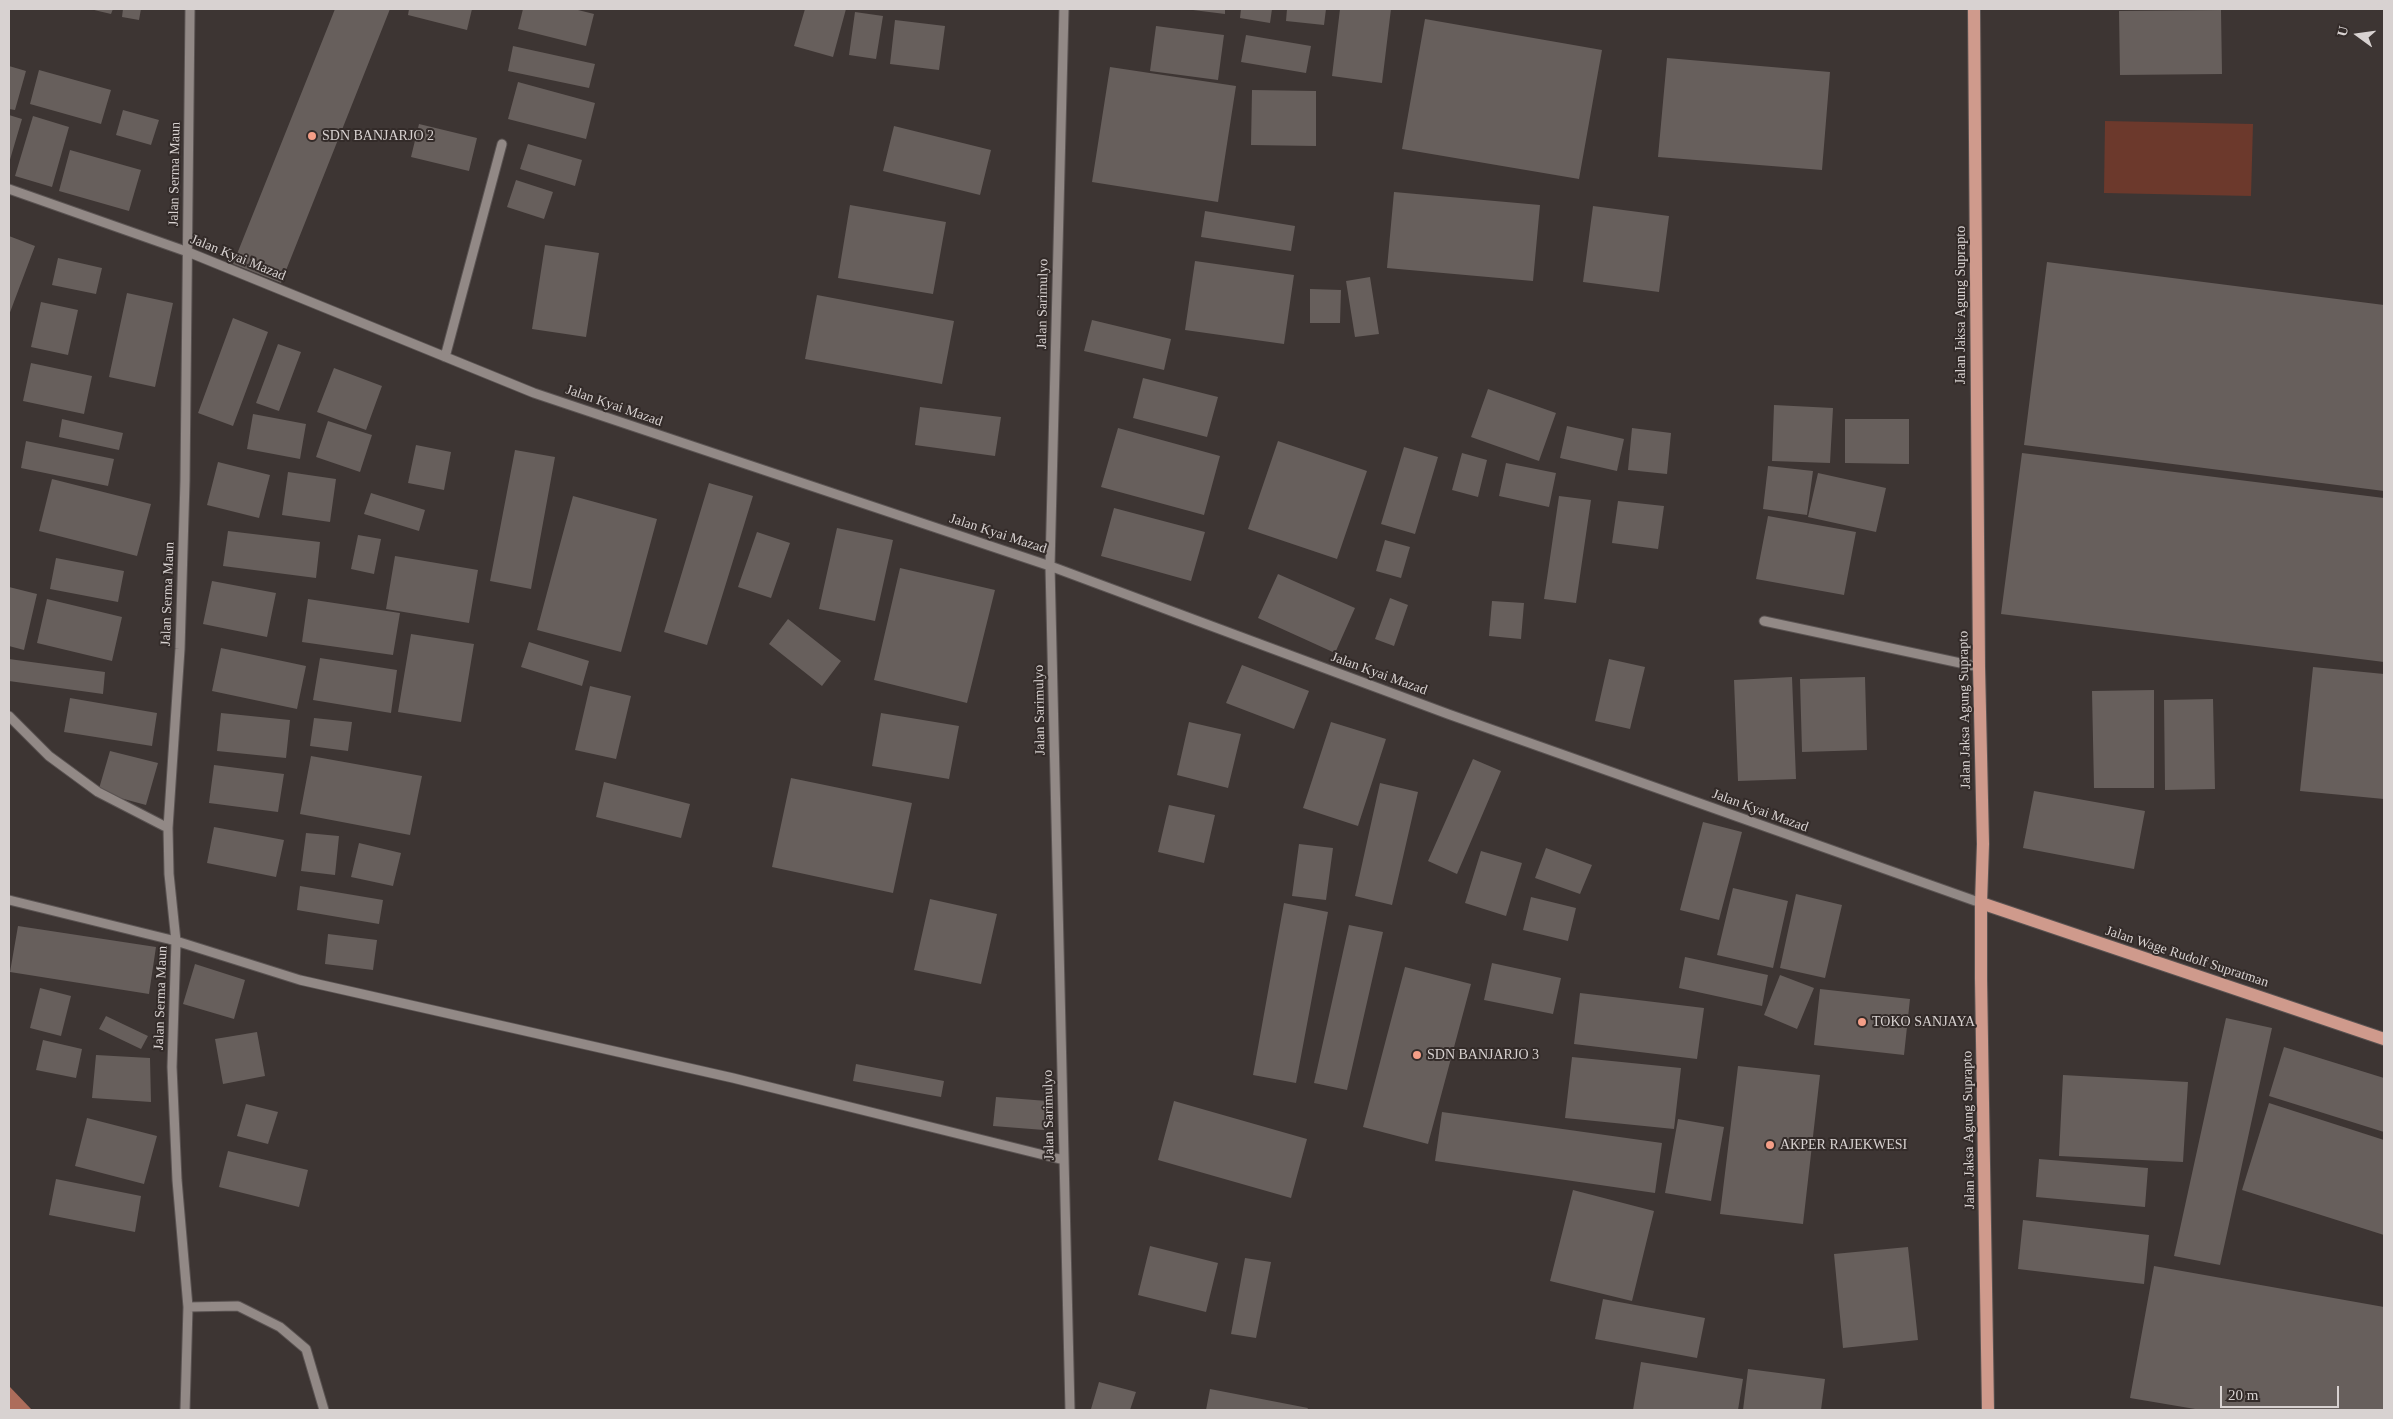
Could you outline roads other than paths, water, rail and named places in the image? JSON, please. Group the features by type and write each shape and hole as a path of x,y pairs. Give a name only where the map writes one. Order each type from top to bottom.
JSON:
{"main road":[{"name":"Jalan Jaksa Agung Suprapto","path":"1974,9 1979,667 1983,844 1981,903 1988,1410"},
{"name":"Jalan Wage Rudolf Supratman","path":"1981,903 2384,1039"}],"street":[{"name":"Jalan Serma Maun","path":"185,1410 188,1307 177,1180 172,1066 176,941 169,874 168,828 180,649 185,481 190,9"},
{"name":"Jalan Sarimulyo","path":"1064,9 1050,566 1070,1410"},
{"path":"444,357 502,144"},
{"name":"Jalan Kyai Mazad","path":"9,189 188,252 534,393 636,429 1050,566 1448,714 1981,903"},
{"path":"1764,621 1979,667"},
{"path":"9,716 49,756 98,792 168,828"},
{"path":"9,900 176,941 300,980 733,1078 1064,1160"},
{"path":"188,1307 238,1306 280,1327 306,1350 324,1410"}],"place":[{"name":"SDN BANJARJO 2","path":"312,136"},
{"name":"TOKO SANJAYA","path":"1862,1022"},
{"name":"SDN BANJARJO 3","path":"1417,1055"},
{"name":"AKPER RAJEKWESI","path":"1770,1145"}]}
